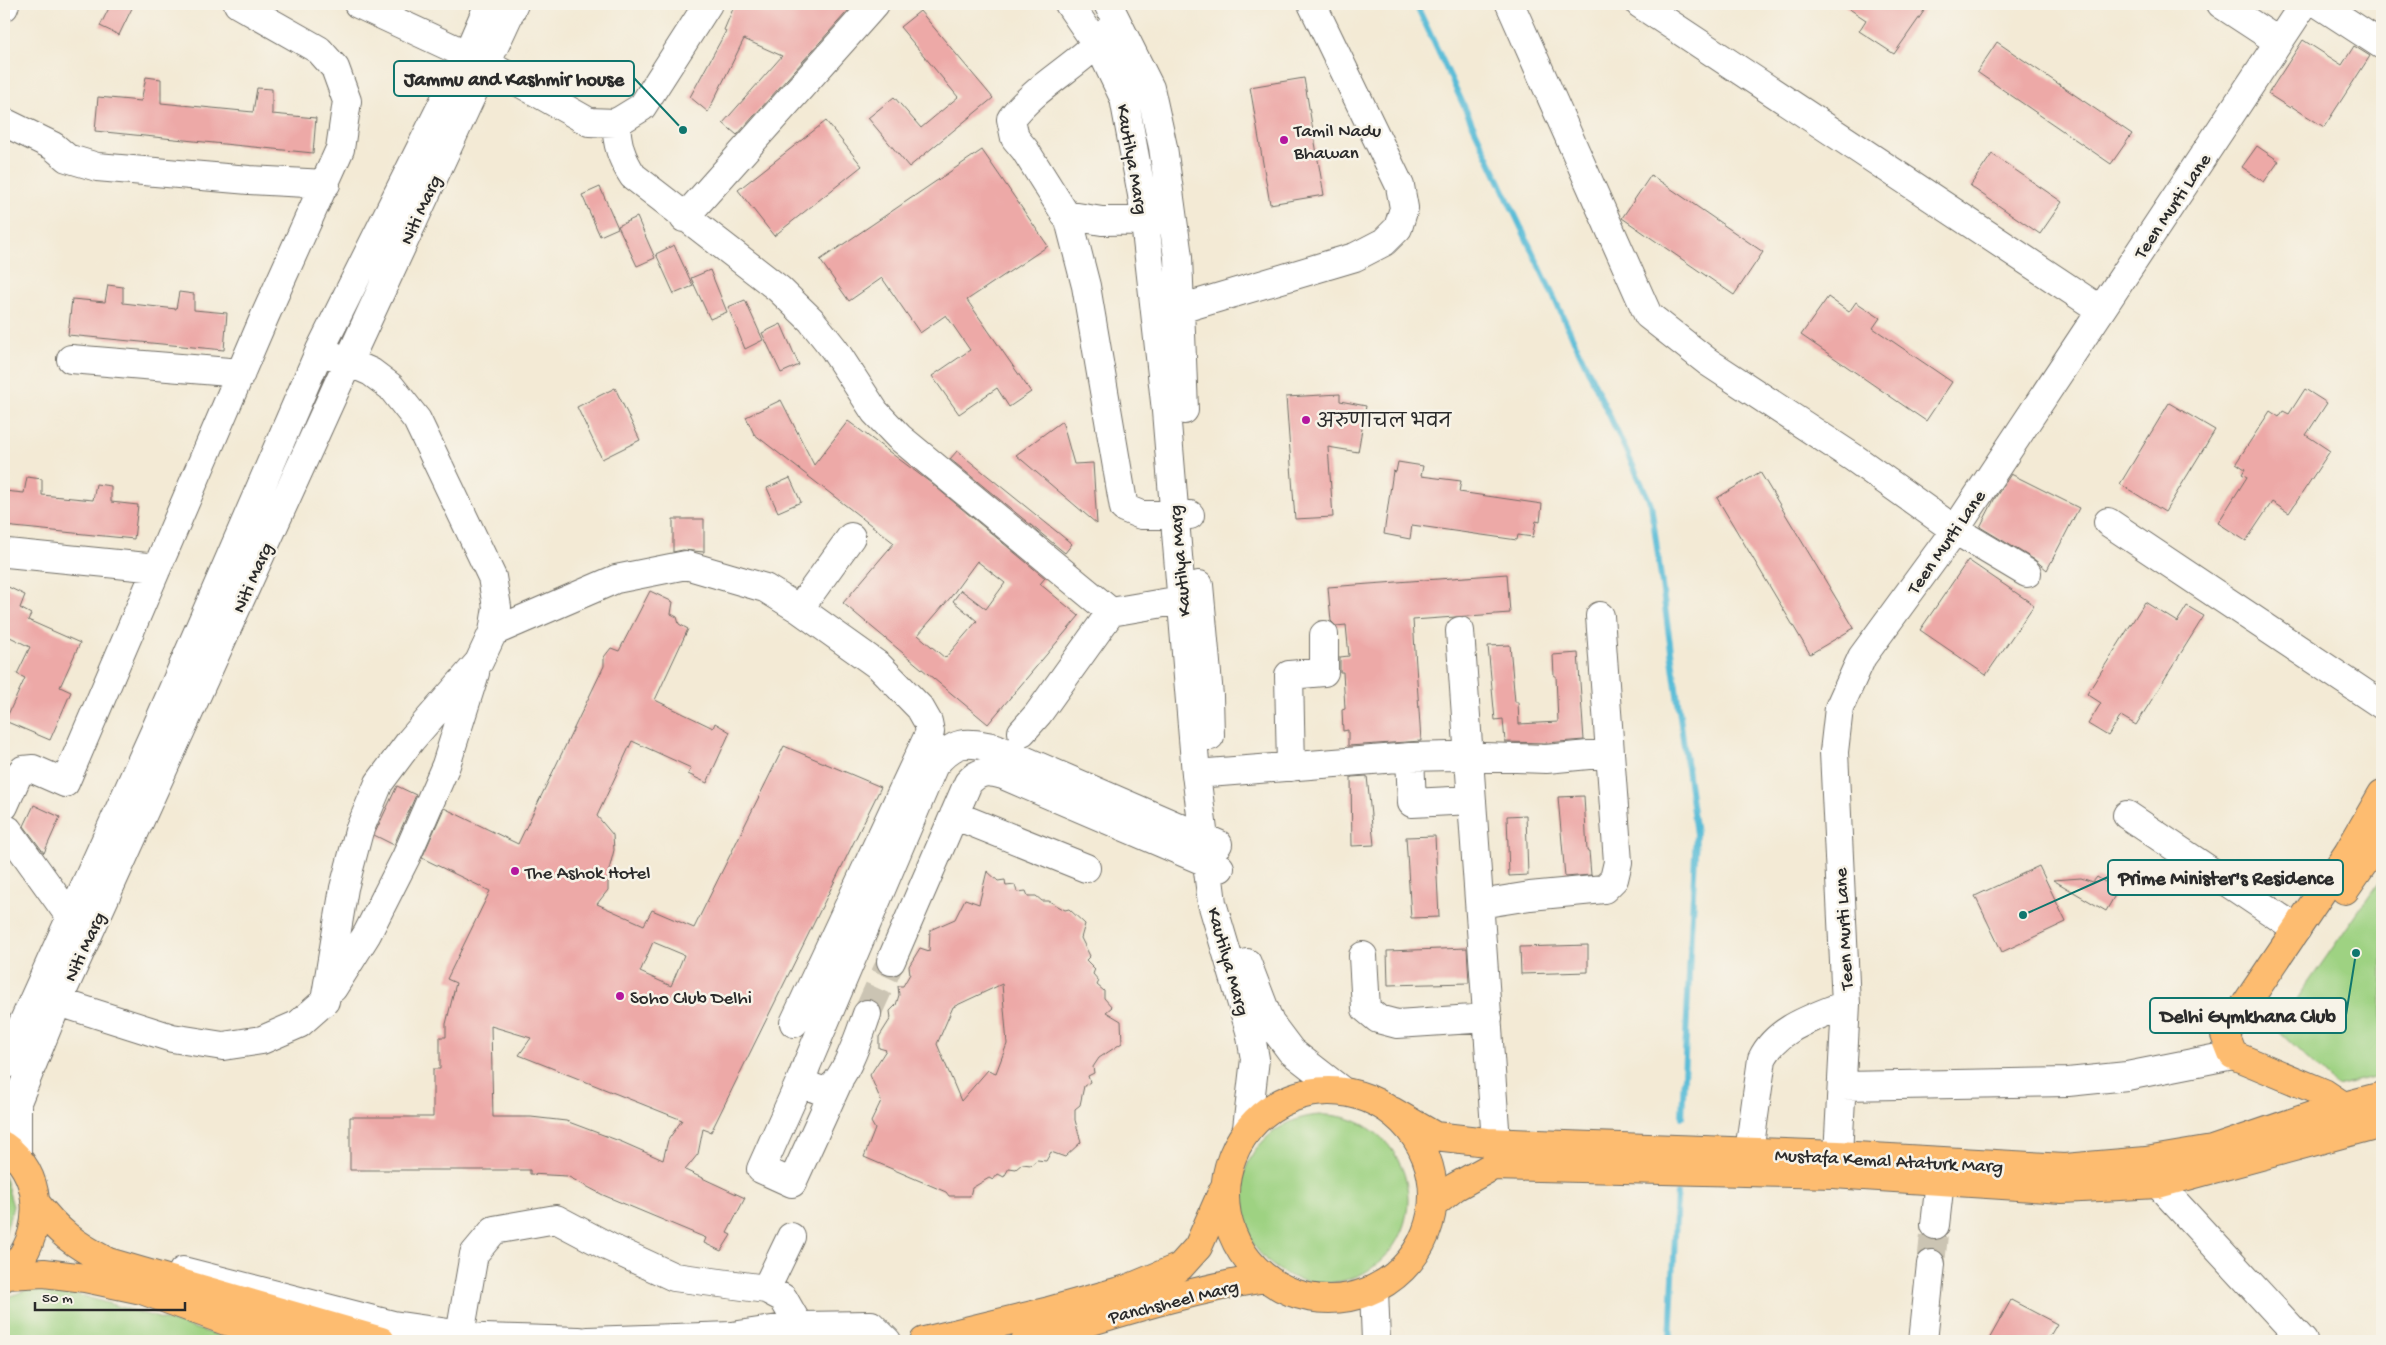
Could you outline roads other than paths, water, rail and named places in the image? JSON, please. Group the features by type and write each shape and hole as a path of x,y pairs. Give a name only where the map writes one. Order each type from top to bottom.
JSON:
{"main road":[{"path":"2233,1054 2372,840 2382,794"},
{"path":"2372,840 2297,929 2225,1036 2233,1054 2324,1092 2376,1125"},
{"path":"1342,1090 1368,1097 1392,1110 1417,1136 1431,1168 1434,1203 1425,1239 1404,1269 1374,1290 1346,1298 1318,1299 1290,1292 1265,1278 1247,1260 1233,1239 1226,1214 1224,1189 1231,1157 1247,1128 1274,1105 1306,1092 1342,1090"},
{"name":"Mustafa Kemal Ataturk Marg","path":"1392,1110 1435,1136 1496,1142 1838,1155 2064,1168 2146,1161 2212,1150 2345,1106 2382,1096"},
{"name":"Mustafa Kemal Ataturk Marg","path":"1434,1203 1455,1187 1493,1166 1833,1174 2062,1189 2158,1184 2376,1125"},
{"path":"5,1276 27,1250 37,1217 32,1183 10,1152"},
{"name":"Panchsheel Marg","path":"924,1341 1049,1311 1128,1289 1180,1267 1198,1247 1224,1189"},
{"path":"35,1202 53,1226 77,1245 108,1262 381,1341"},
{"path":"5,1276 44,1273 142,1290 226,1321 301,1341"},
{"name":"Panchsheel Marg","path":"1025,1341 1153,1302 1221,1285 1265,1278"}],"street":[{"path":"4,806 17,777 23,770 33,769 65,783 241,373 340,150 347,101 342,82 335,68 319,50 238,4"},
{"path":"358,4 477,59 589,122 616,123 642,107 708,4"},
{"name":"Niti Marg","path":"4,1065 47,998 348,362 477,59 489,4"},
{"name":"Niti Marg","path":"10,1152 17,1102 71,918 320,350 477,59 514,4"},
{"path":"684,218 875,4"},
{"name":"Kautilya Marg","path":"1069,4 1097,45 1124,98 1145,222 1166,411 1209,696 1204,774"},
{"path":"1180,309 1355,256 1384,242 1398,228 1404,208 1400,186 1312,4"},
{"path":"1510,4 1648,315 1708,362 1854,458 1955,530 2027,573"},
{"path":"1640,4 2101,310"},
{"path":"2221,4 2279,42"},
{"name":"Teen Murti Lane","path":"1838,1155 1846,1004 1834,752 1839,708 1862,656 1955,530 2304,4"},
{"path":"2319,4 2382,45"},
{"path":"1113,13 1097,45 1023,103 1011,120 1015,138 1025,150 1068,220 1086,286 1124,508 1141,515 1183,515"},
{"name":"Kautilya Marg","path":"1113,13 1150,88 1163,147 1178,257 1182,375 1183,515 1181,600 1204,774 1212,853 1212,903 1248,1023 1255,1059 1247,1128"},
{"path":"4,122 53,146 67,158 97,168 326,184"},
{"path":"616,123 617,141 621,157 632,176 778,289 811,320 834,349 874,412 899,437 1111,612"},
{"path":"1065,214 1102,220 1145,222 1172,220"},
{"path":"47,998 172,1038 223,1046 262,1040 299,1024 325,1001 367,934 409,848 446,765 479,662 493,632 497,607 492,578 417,420 391,387 371,372 320,350"},
{"path":"71,359 241,373"},
{"path":"2108,522 2382,705"},
{"path":"800,609 851,537"},
{"path":"7,554 157,568"},
{"path":"493,632 616,580 686,565 765,588 800,609 879,666 920,708 928,722 930,732 794,1023"},
{"path":"1022,732 1038,714 1111,612 1181,600"},
{"path":"1480,904 1530,896 1604,889 1614,879 1618,862 1600,616"},
{"path":"1460,631 1496,1142"},
{"path":"1291,767 1289,674 1324,672 1324,635"},
{"path":"325,1001 344,888 359,831 379,783 411,740 479,662"},
{"path":"868,1014 792,1183 761,1169 934,765 948,749 971,742 996,748 1212,853"},
{"path":"1204,774 1410,757 1546,759 1610,753"},
{"path":"1410,757 1412,803 1472,800"},
{"path":"891,961 968,783 975,774 986,771 1003,775 1212,853"},
{"path":"954,815 1086,868"},
{"path":"2127,815 2297,929"},
{"path":"4,828 8,830 71,918"},
{"name":"Kautilya Marg","path":"1212,853 1241,944 1270,1023 1290,1051 1342,1090"},
{"path":"1363,956 1366,1010 1378,1020 1397,1024 1488,1018"},
{"path":"1749,1152 1762,1059 1767,1049 1792,1027 1846,1004"},
{"path":"1842,1086 2068,1082 2127,1076 2233,1054"},
{"path":"803,1074 805,1083 815,1090 829,1089 839,1080"},
{"path":"1935,1225 1940,1181"},
{"path":"2158,1184 2302,1341"},
{"path":"460,1335 474,1254 494,1230 556,1219 609,1247 674,1277 766,1289 783,1298 799,1326"},
{"path":"766,1289 791,1237"},
{"path":"1923,1341 1931,1264"},
{"path":"166,1280 184,1271 393,1325 483,1338 579,1341"},
{"path":"1374,1290 1376,1341"},
{"path":"588,1341 732,1336 799,1326 871,1325 887,1341"}],"waterway":[{"path":"1416,4 1651,504 1696,834 1682,1117"},
{"path":"1670,1341 1677,1194"}],"tunnel":[{"path":"867,1014 891,961"},
{"path":"1931,1264 1935,1225"}],"place":[{"name":"Jammu and Kashmir house","path":"683,130"},
{"name":"Tamil Nadu Bhawan","path":"1284,140"},
{"name":"अरुणाचल भवन","path":"1306,420"},
{"name":"The Ashok Hotel","path":"515,871"},
{"name":"Prime Minister's Residence","path":"2023,915"},
{"name":"Delhi Gymkhana Club","path":"2356,953"},
{"name":"Soho Club Delhi","path":"620,996"}]}
